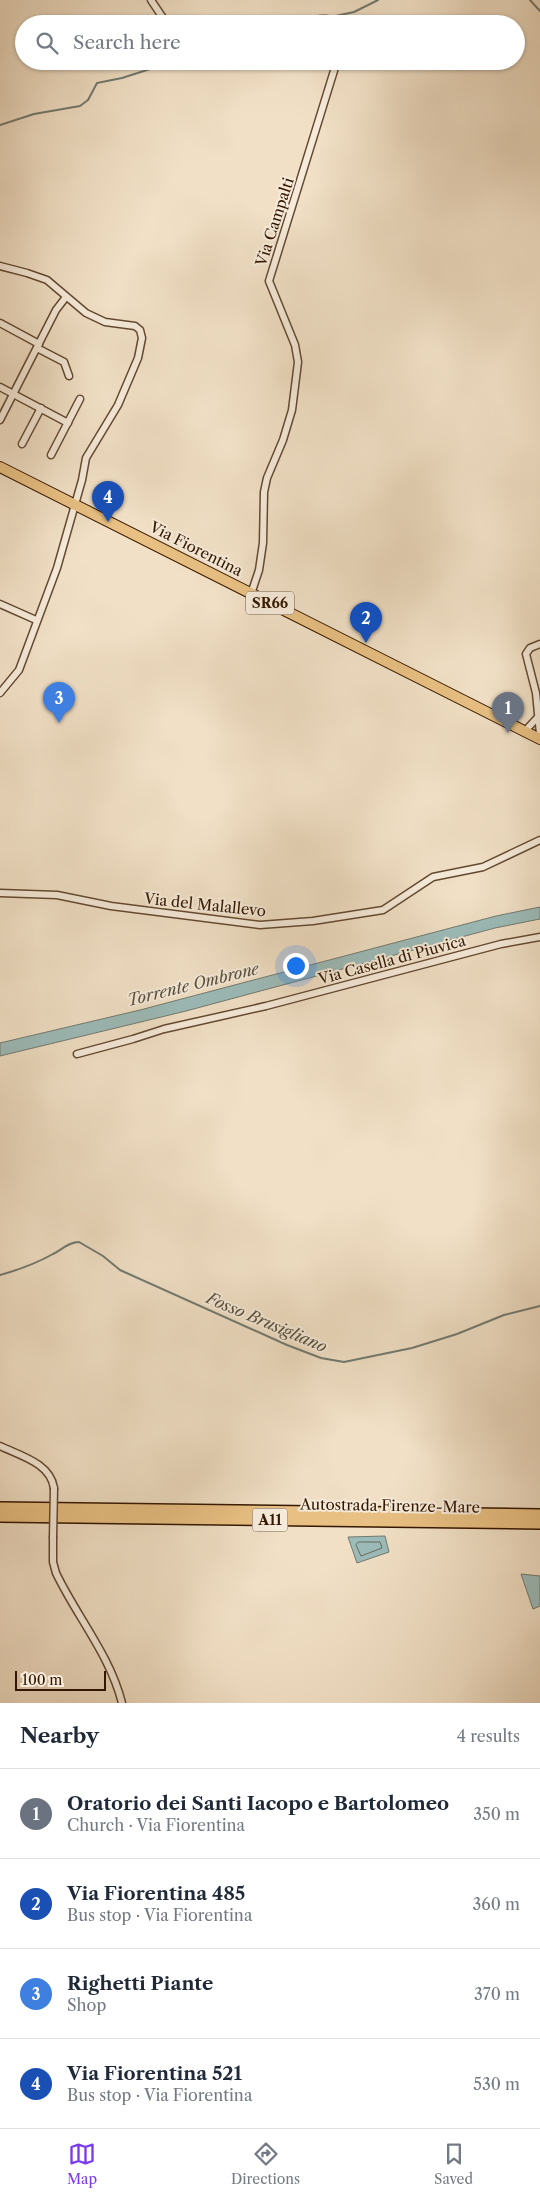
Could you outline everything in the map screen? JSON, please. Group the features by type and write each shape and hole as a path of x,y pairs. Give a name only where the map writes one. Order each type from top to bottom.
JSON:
{"highway":[{"name":"Autostrada Firenze-Mare","path":"0,1508 540,1515"},
{"name":"Autostrada Firenze-Mare","path":"0,1516 540,1524"}],"main road":[{"name":"Via Fiorentina","path":"0,467 540,739"}],"street":[{"path":"152,0 161,15"},
{"name":"Via Campalti","path":"251,594 259,570 263,543 264,492 267,478 283,440 292,410 298,362 295,345 269,281 334,70"},
{"path":"0,266 47,280 79,308 105,322 135,326 140,330 142,338 138,358 118,405 86,458 57,568 36,620 19,670 0,693"},
{"path":"0,420 59,305 66,297"},
{"path":"0,323 64,362 69,376"},
{"path":"0,387 68,422"},
{"path":"52,455 80,399"},
{"path":"22,444 40,408"},
{"path":"0,604 36,620"},
{"path":"540,644 530,648 526,654 536,693 540,734"},
{"path":"525,731 539,716"},
{"name":"Via del Malallevo","path":"0,893 57,895 112,906 260,925 313,921 383,910 433,877 483,867 540,840"},
{"name":"Via Casella di Piuvica","path":"76,1054 164,1029 266,1006 501,944 540,938"},
{"path":"0,1446 44,1468 52,1478 54,1488 53,1562 56,1573 108,1663 117,1684 122,1703"}],"water":[{"path":"540,907 540,919 495,928 186,1011 0,1056 0,1043 140,1010 496,916"},
{"path":"385,1536 389,1552 357,1563 348,1537"},
{"path":"521,1574 540,1576 540,1606 533,1609"}],"waterway":[{"path":"340,15 354,12 378,0"},
{"path":"530,0 540,11"},
{"path":"0,125 34,114 80,106 88,100 97,83 147,70"},
{"name":"Fosso Brusigliano","path":"0,1275 20,1269 68,1245 79,1242 103,1256 120,1270 287,1345 321,1358 344,1362 412,1348 457,1334 504,1315 540,1306"}],"place":[{"name":"Via Fiorentina 521","path":"108,522"},
{"name":"Via Fiorentina 485","path":"366,643"},
{"name":"Righetti Piante","path":"59,723"},
{"name":"Oratorio dei Santi Iacopo e Bartolomeo","path":"508,733"}],"water label":[{"name":"Torrente Ombrone","path":"193,984"}]}
